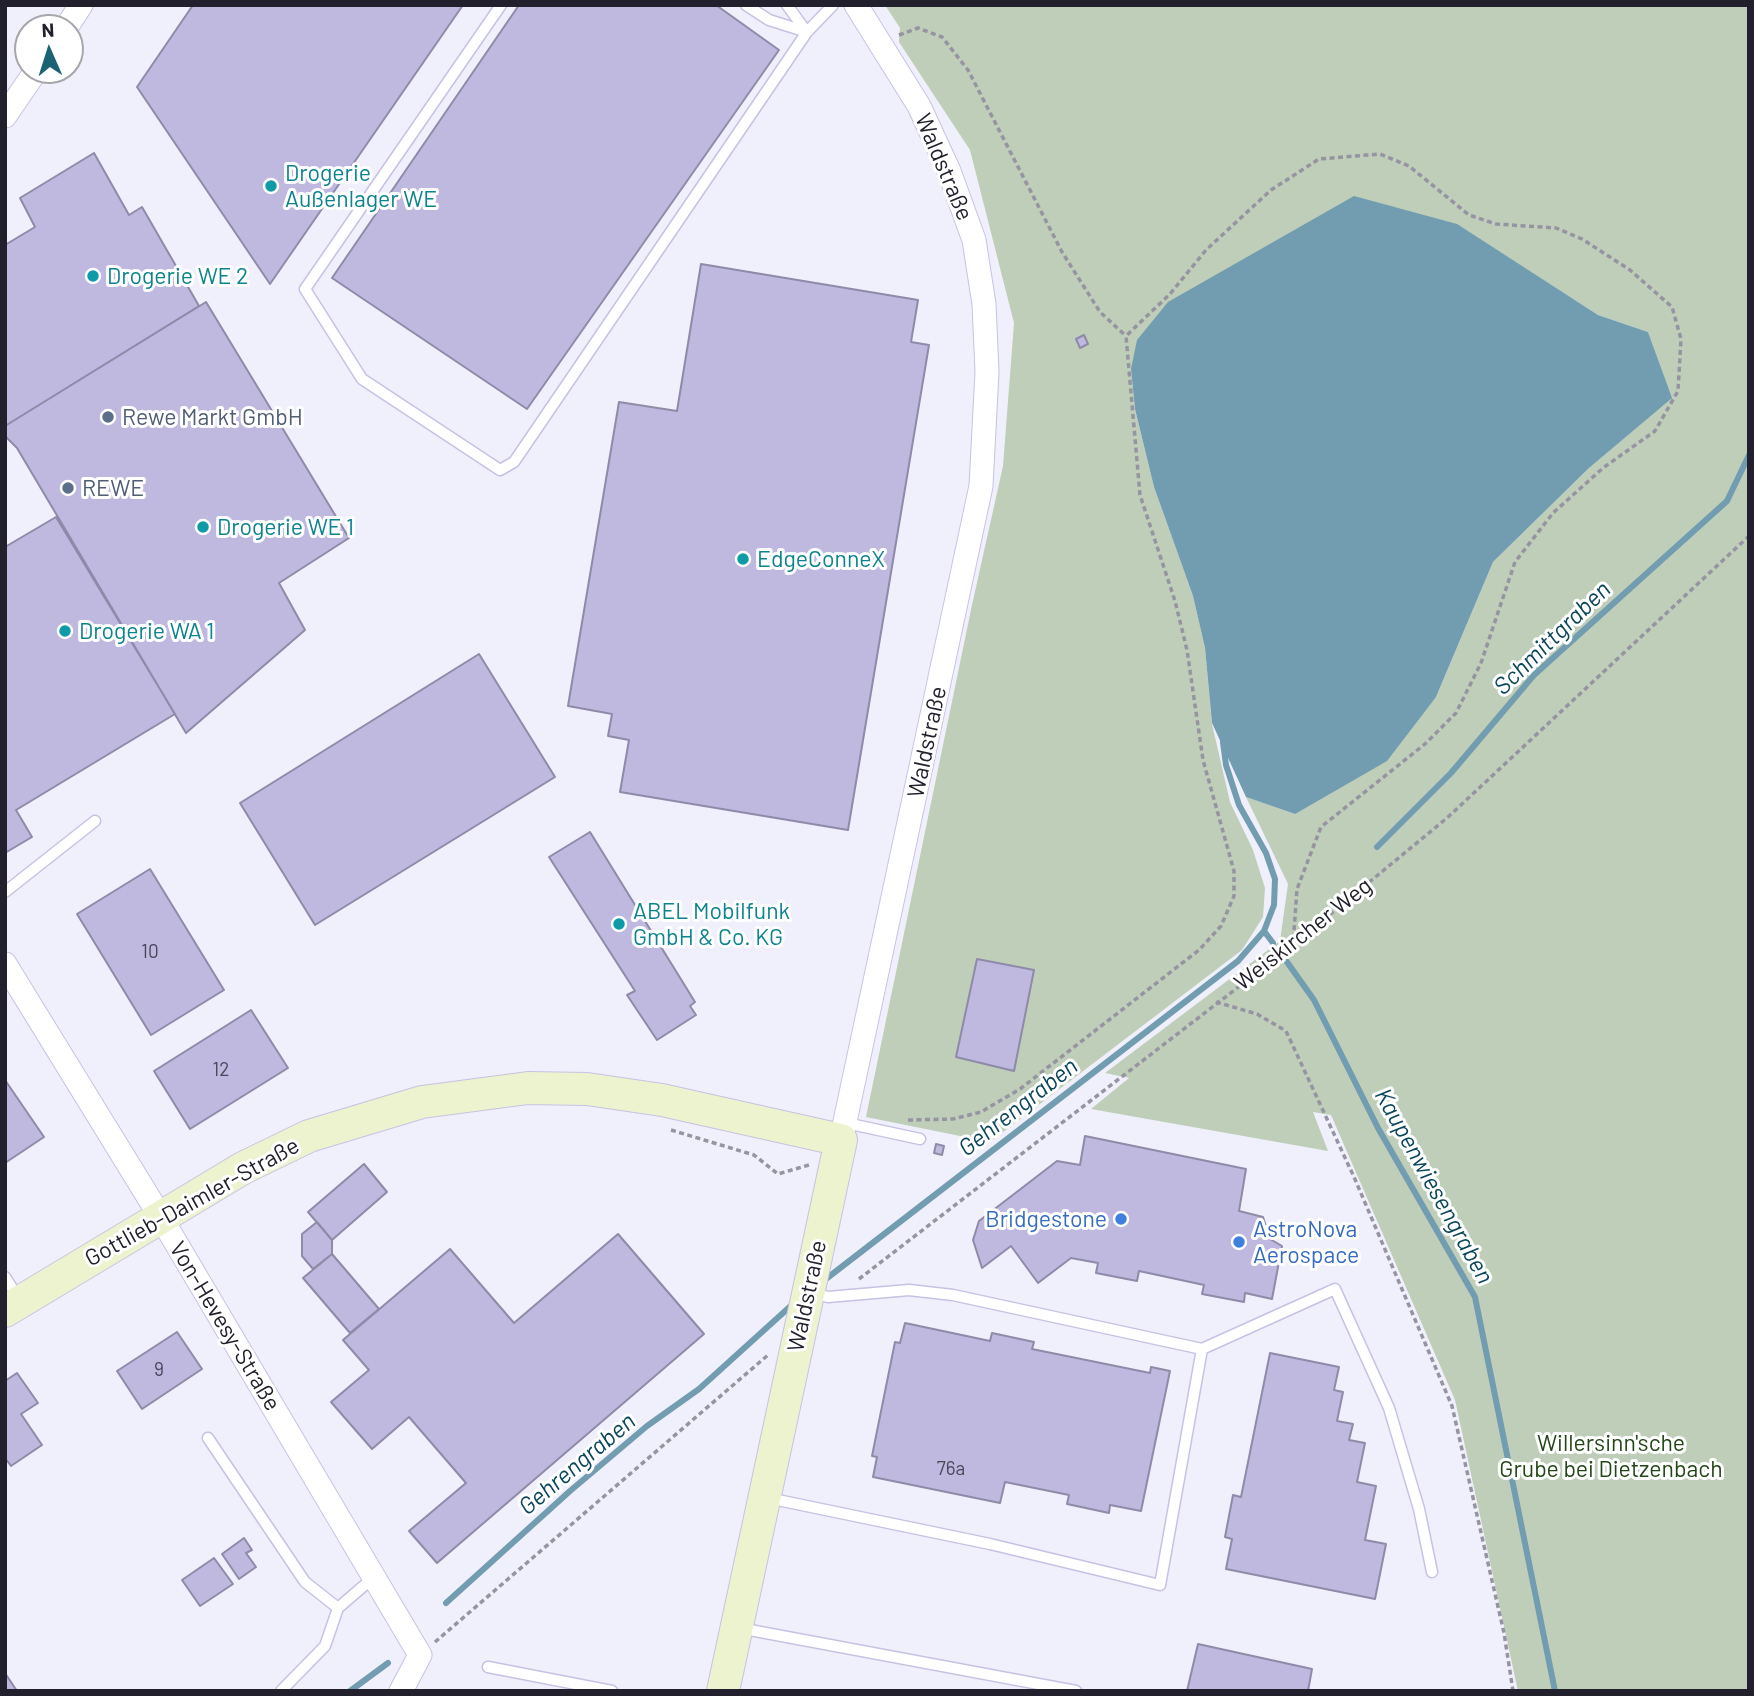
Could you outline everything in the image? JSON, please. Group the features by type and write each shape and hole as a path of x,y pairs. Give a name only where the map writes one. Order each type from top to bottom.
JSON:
{"street":[{"name":"Waldstraße","path":"723,1691 793,1359 814,1295 841,1144 981,486 986,432 984,304 974,240 949,171 919,107 856,5"},
{"path":"5,116 27,84"},
{"name":"Von-Hevesy-Straße","path":"5,964 160,1216 420,1655"},
{"name":"Gottlieb-Daimler-Straße","path":"10,1297 243,1168 309,1136 422,1102 528,1088 600,1091 662,1100 841,1144"},
{"path":"401,1691 420,1655"}],"lane":[{"path":"501,5 305,289 362,379 500,470 514,462 807,32 833,5"},
{"path":"746,5 769,20 807,32"},
{"path":"787,5 807,32"},
{"path":"5,892 95,821"},
{"path":"841,1144 892,1133 920,1139"},
{"path":"814,1295 909,1290 953,1295 1202,1349 1335,1289 1389,1408 1419,1509 1432,1572"},
{"path":"764,1497 990,1544 1160,1585 1202,1349"},
{"path":"208,1438 304,1582 338,1608"},
{"path":"281,1691 325,1646 338,1608 374,1577"},
{"path":"737,1627 1076,1691"},
{"path":"488,1667 612,1691"}],"path":[{"path":"881,45 918,28 942,37 968,70 1062,251 1100,312 1126,336 1140,495 1178,613 1203,760 1234,871 1234,896 1221,926 1199,950 1020,1089 981,1112 953,1119 908,1120 892,1133"},
{"path":"1126,336 1170,294 1206,250 1271,190 1319,159 1366,154 1380,155 1409,166 1469,215 1496,224 1556,228 1582,239 1630,270 1672,307 1681,338 1678,391 1655,431 1603,468 1553,513 1515,562 1480,663 1456,713 1425,744 1321,827 1297,889 1293,945"},
{"name":"Weiskircher Weg","path":"814,1295 861,1278 1293,945 1447,818 1749,536"},
{"path":"1216,1002 1257,1014 1286,1031 1354,1177 1452,1406 1504,1633 1513,1691"},
{"path":"659,1126 754,1155 778,1174 806,1164 841,1144"},
{"path":"420,1655 769,1354 793,1359"}],"green space":[{"name":"Willersinn'sche Grube bei Dietzenbach","path":"885,5 1749,5 1749,1691 1518,1691 1455,1400 1331,1115 1313,1112 1328,1151 1091,1109 1129,1078 1105,1073 1280,941 1288,884 1246,797 1295,814 1436,697 1493,562 1589,468 1671,398 1648,332 1598,315 1457,225 1131,369 1135,409 1154,487 1193,596 1205,648 1212,724 1230,802 1253,850 1265,888 1263,917 1242,950 990,1142 866,1117 1003,466 1014,323 970,150 899,42 900,28"}],"water":[{"path":"1354,196 1457,224 1598,315 1648,332 1672,398 1589,468 1493,562 1436,697 1387,761 1295,814 1246,797 1212,723 1205,648 1193,596 1154,487 1135,409 1131,369 1137,340 1168,302"}],"building":[{"name":"Drogerie Außenlager WE","path":"193,5 463,5 270,284 137,87"},
{"path":"519,5 716,5 779,50 527,409 332,278"},
{"name":"Drogerie WE 2","path":"94,153 129,215 142,207 199,306 5,426 5,245 35,227 20,198"},
{"name":"EdgeConneX","path":"701,264 918,300 911,342 929,345 848,830 620,792 629,740 608,736 612,714 568,706 619,402 677,411"},
{"name":"Drogerie WE 1","path":"206,302 349,538 279,583 305,630 186,733 17,448 5,436 5,426"},
{"path":"1084,335 1088,344 1080,348 1076,339"},
{"name":"Drogerie WA 1","path":"56,517 175,714 16,810 32,837 5,853 5,547"},
{"path":"479,654 555,777 315,925 240,803"},
{"name":"ABEL Mobilfunk GmbH & Co. KG","path":"590,832 695,1002 690,1006 696,1015 657,1040 627,995 635,991 549,857"},
{"path":"150,869 224,990 151,1035 77,914"},
{"path":"977,959 1034,970 1014,1071 956,1057"},
{"path":"251,1010 288,1068 190,1129 154,1071"},
{"path":"5,1080 44,1137 5,1163"},
{"path":"1085,1136 1246,1169 1239,1211 1263,1217 1270,1239 1282,1246 1272,1299 1245,1293 1244,1302 1202,1294 1204,1285 1139,1271 1137,1281 1096,1273 1098,1263 1071,1258 1038,1283 1011,1246 982,1268 973,1240 979,1221 1057,1161 1080,1165"},
{"path":"936,1144 944,1146 942,1155 934,1153"},
{"path":"364,1164 387,1192 332,1240 308,1212"},
{"path":"317,1222 332,1240 332,1254 313,1269 302,1256 302,1234"},
{"path":"618,1234 704,1334 437,1563 409,1531 466,1483 409,1417 372,1449 331,1402 369,1370 343,1340 450,1249 514,1323"},
{"path":"332,1254 379,1309 350,1333 303,1278"},
{"path":"905,1323 990,1341 992,1333 1034,1342 1032,1349 1150,1373 1151,1367 1170,1371 1141,1511 1110,1505 1109,1513 1067,1504 1069,1495 1005,1482 1000,1503 873,1477 877,1457 872,1456 895,1342 900,1343"},
{"path":"177,1332 202,1369 142,1409 117,1371"},
{"path":"1270,1353 1339,1367 1334,1390 1343,1392 1337,1421 1353,1424 1349,1440 1365,1443 1357,1482 1376,1486 1365,1540 1386,1544 1375,1599 1226,1569 1232,1539 1225,1537 1233,1495 1241,1497"},
{"path":"17,1373 38,1403 21,1414 42,1445 11,1466 5,1458 5,1381"},
{"path":"244,1538 252,1550 246,1553 256,1567 239,1579 222,1554"},
{"path":"214,1558 233,1584 200,1606 182,1580"},
{"path":"1198,1644 1312,1669 1308,1691 1187,1691"},
{"path":"5,1673 17,1691 5,1691"}],"waterway":[{"name":"Schmittgraben","path":"1377,847 1451,773 1534,675 1727,501 1749,455"},
{"name":"Gehrengraben","path":"822,1282 1238,961 1264,931 1274,905 1275,879 1266,853 1239,805 1226,765 1223,742"},
{"name":"Kaupenwiesengraben","path":"1264,931 1273,943"},
{"name":"Kaupenwiesengraben","path":"1287,962 1314,1000 1378,1128 1475,1297 1555,1691"},
{"name":"Gehrengraben","path":"446,1603 570,1491 647,1426 699,1389 794,1303"},
{"name":"Gehrengraben","path":"350,1691 388,1663"}],"place":[{"name":"Drogerie Außenlager WE","path":"271,186"},
{"name":"Drogerie WE 2","path":"93,276"},
{"name":"Rewe Markt GmbH","path":"108,417"},
{"name":"REWE","path":"68,488"},
{"name":"Drogerie WE 1","path":"203,527"},
{"name":"EdgeConneX","path":"743,559"},
{"name":"Drogerie WA 1","path":"65,631"},
{"name":"ABEL Mobilfunk GmbH & Co. KG","path":"619,924"},
{"name":"Bridgestone","path":"1121,1219"},
{"name":"AstroNova Aerospace","path":"1239,1242"}]}
